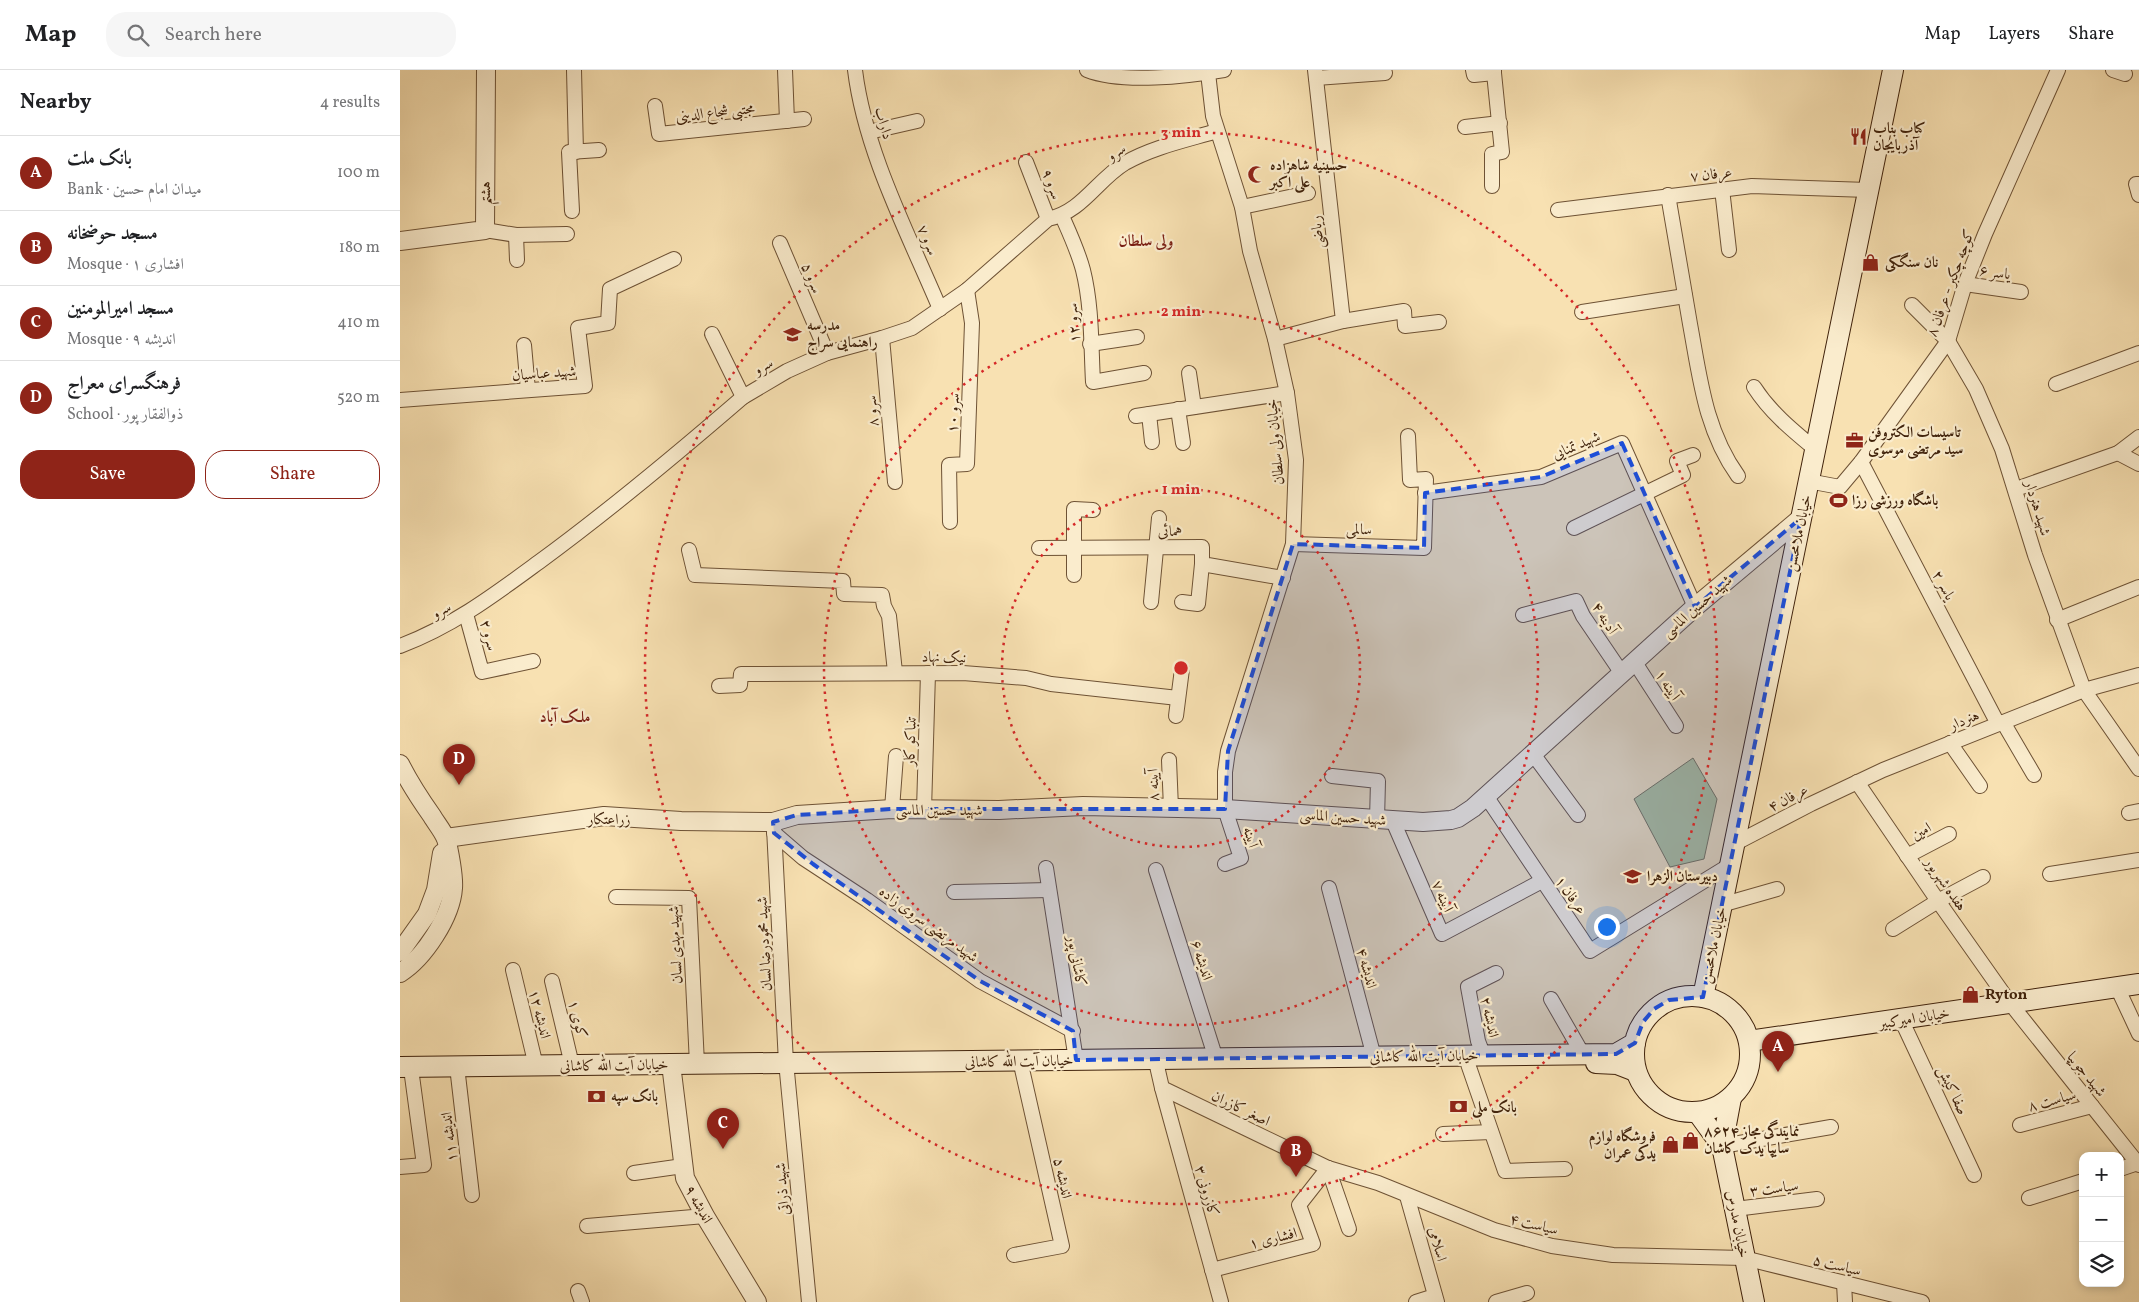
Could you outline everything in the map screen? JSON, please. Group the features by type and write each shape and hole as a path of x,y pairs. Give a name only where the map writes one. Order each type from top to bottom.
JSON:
{"main road":[{"name":"خیابان ملامحسن","path":"1703,997 1893,70"},
{"name":"خیابان امیرکبیر","path":"1749,1041 2139,984"},
{"path":"1685,996 1703,997 1727,1008 1744,1029 1749,1041 1750,1057 1748,1072 1741,1086 1731,1098 1716,1108 1698,1113 1686,1113 1670,1109 1655,1100 1643,1087 1635,1071 1633,1057 1635,1042 1643,1022 1654,1009 1669,1000 1685,996"},
{"name":"خیابان آیت الله کاشانی","path":"404,1073 458,1075 787,1068 1022,1069 1475,1059 1582,1053 1616,1054 1635,1042"},
{"name":"خیابان آیت الله کاشانی","path":"404,1073 572,1065 672,1069 698,1064 787,1068 1076,1060 1374,1057 1617,1064 1635,1071"},
{"path":"1722,1146 1731,1098"},
{"path":"1698,1113 1722,1146"},
{"name":"خیابان مدرس","path":"1722,1146 1754,1302"}],"street":[{"name":"هشتم","path":"485,230 486,70"},
{"path":"574,70 576,152"},
{"path":"785,70 787,121"},
{"name":"داراب","path":"855,70 869,132 887,184"},
{"path":"1087,70 1101,75 1127,77 1208,73 1224,70"},
{"path":"1472,70 1474,75 1494,72 1502,152 1492,154 1492,186"},
{"name":"کوچه چکبر - عرفان ۸","path":"1808,481 1840,487 1861,462 1948,341 1965,284 1985,234 2058,70"},
{"name":"خیابان ولی سلطان","path":"1208,73 1210,100 1217,131 1242,208 1250,251 1275,339 1287,393 1296,460 1293,544 1230,745 1225,772 1225,809"},
{"path":"1315,74 1385,73"},
{"name":"ریاضی","path":"1315,74 1343,321"},
{"name":"مجتبی شجاع الدینی","path":"655,106 659,134 804,119"},
{"path":"869,132 917,121"},
{"path":"1464,127 1500,123"},
{"name":"سرو","path":"400,646 435,632 466,614 611,508 744,397 779,375 827,353 912,328 966,290 1055,217 1078,204 1126,163 1156,150 1217,131"},
{"path":"572,212 569,152 598,150"},
{"name":"سرو ۹","path":"1026,162 1055,217"},
{"name":"سرو ۷","path":"887,184 940,308"},
{"name":"عرفان ۷","path":"1558,210 1722,188 1781,186 1868,190"},
{"path":"1722,188 1729,250"},
{"path":"1242,208 1308,193"},
{"path":"1668,195 1703,399 1709,419 1726,459 1738,476"},
{"name":"سرو ۱۲","path":"1055,217 1080,258 1084,272 1093,382 1144,373"},
{"path":"400,241 485,230 516,235 567,234"},
{"path":"516,235 516,260"},
{"name":"سرو ۵","path":"780,244 827,353"},
{"name":"شهید عباسیان","path":"400,400 585,386 578,328 608,324 610,289 674,259"},
{"name":"یاسر ۶","path":"1965,284 2021,292"},
{"name":"سرو ۱۰","path":"950,522 949,465 967,464 972,323 966,290"},
{"path":"1582,312 1685,296"},
{"name":"شهید هنردار","path":"1912,305 1948,341 1976,389 2002,449 2035,555 2084,690 2139,769"},
{"path":"1275,339 1343,321 1404,311 1405,326 1439,322"},
{"path":"712,334 744,397"},
{"path":"1090,344 1137,337"},
{"name":"سرو ۸","path":"882,338 895,482"},
{"path":"524,345 528,390"},
{"path":"2056,384 2139,354"},
{"path":"1189,373 1194,407"},
{"path":"1754,386 1765,404 1815,449"},
{"path":"1152,442 1142,415 1287,393"},
{"path":"1178,409 1183,443"},
{"path":"1408,436 1410,480 1426,479 1425,493"},
{"path":"2016,489 2118,453 2139,436"},
{"name":"شهید تمنایی","path":"1425,493 1541,477 1622,443 1695,607"},
{"path":"2118,453 2139,464"},
{"path":"1574,528 1683,475 1677,461 1693,455"},
{"name":"یاسر ۲","path":"1861,462 2001,723 2034,775"},
{"name":"سالمی","path":"1293,544 1424,548 1425,493"},
{"path":"1074,575 1074,509 1093,510"},
{"path":"1151,602 1159,518"},
{"name":"شهید حسین الماسی","path":"774,828 797,815 892,810 1029,809 1083,806 1225,809 1423,822 1451,820 1465,814 1486,796 1627,667 1801,518"},
{"name":"همائی","path":"1039,548 1202,547 1202,564"},
{"path":"689,550 695,575 842,581 844,594 882,595 884,606 889,616 895,672"},
{"path":"1182,602 1198,604 1202,564 1283,578"},
{"path":"2058,620 2139,587"},
{"name":"آدینه ۴","path":"1523,615 1576,601 1588,624 1627,667"},
{"name":"سرو ۲","path":"466,614 482,672 533,661"},
{"name":"آیینه ۱","path":"1627,667 1676,726"},
{"path":"1176,716 1182,670"},
{"name":"تنباکو کار","path":"924,810 928,673"},
{"name":"نیک نهاد","path":"719,686 740,685 741,674 963,673 1026,678 1051,684 1178,698"},
{"name":"هنردار","path":"1857,782 2084,690 2139,675"},
{"path":"1950,743 1980,786"},
{"path":"1533,754 1578,815"},
{"path":"892,810 896,756"},
{"name":"آیینه ۸","path":"1169,760 1170,808"},
{"path":"400,973 409,967 426,948 450,906 454,886 446,838 402,774"},
{"path":"1332,776 1378,781 1385,820"},
{"name":"عرفان ۴","path":"1734,844 1857,782"},
{"name":"هفده شهریور","path":"1857,782 2010,1003"},
{"name":"عرفان ۱","path":"1486,796 1590,951 1730,865"},
{"name":"آیینه","path":"1225,809 1241,858 1225,864"},
{"name":"زراعتکار","path":"446,838 604,816 774,828"},
{"name":"آیینه ۷","path":"1385,820 1442,934 1542,881"},
{"name":"شهید مرتضی سروی زاده","path":"774,828 808,861 868,900 980,981 1073,1031"},
{"name":"شهید محمودرضا لسان","path":"774,828 787,1068"},
{"name":"امین","path":"1908,856 1949,834"},
{"path":"400,952 427,914 436,890 446,838"},
{"path":"2050,874 2139,860"},
{"name":"کاشانی پور","path":"1046,868 1073,1031 1076,1060"},
{"name":"اندیشه ۶","path":"1156,870 1216,1059"},
{"path":"1893,929 1938,901 1983,877"},
{"name":"اندیشه ۴","path":"1329,888 1374,1057"},
{"path":"954,892 1049,890"},
{"path":"1721,905 1777,890"},
{"name":"شهید مهدی لسان","path":"616,896 689,898 698,1064"},
{"name":"اندیشه ۱۲","path":"513,970 536,1066"},
{"name":"اندیشه ۲","path":"1475,1059 1478,1041 1468,988 1496,973"},
{"name":"کوی ۱","path":"552,981 572,1065"},
{"path":"2117,987 2139,1034"},
{"path":"1551,998 1582,1053"},
{"name":"شهید جویپا","path":"2010,1003 2139,1164"},
{"name":"صفا کیش","path":"1901,1020 1974,1175"},
{"path":"1475,1059 1491,1132 1505,1171 1566,1169"},
{"path":"1157,1066 1162,1088"},
{"name":"شهید ذراتی","path":"787,1068 809,1302"},
{"name":"اندیشه ۹","path":"672,1069 685,1178 705,1216 757,1302"},
{"name":"اندیشه ۵","path":"1014,1256 1062,1246 1022,1069"},
{"path":"400,1167 424,1165 404,1073"},
{"name":"اندیشه ۱۱","path":"458,1075 472,1195"},
{"name":"اصغر کازران","path":"1162,1088 1328,1168"},
{"name":"کازرونی ۳","path":"1162,1088 1220,1302"},
{"name":"سیاست ۸","path":"2020,1125 2092,1106"},
{"path":"1722,1146 1831,1127"},
{"path":"1443,1134 1491,1132"},
{"path":"2124,1168 2139,1164"},
{"path":"634,1173 683,1166"},
{"path":"1328,1168 1349,1229"},
{"name":"سیاست ۴","path":"1328,1168 1378,1183 1494,1230 1552,1246 1613,1255 1744,1258"},
{"name":"افشاری ۱","path":"1212,1270 1313,1244 1299,1205 1328,1168"},
{"path":"2029,1198 2079,1182"},
{"name":"اسلامی","path":"1407,1196 1436,1299"},
{"name":"سیاست ۳","path":"1735,1209 1817,1199"},
{"path":"587,1226 705,1216"},
{"name":"سیاست ۵","path":"1744,1258 1922,1302"},
{"path":"1844,1283 1845,1302"},
{"path":"1496,1302 1527,1293"},
{"path":"1416,1302 1436,1299"}],"highlighted area":[{"path":"1622,443 1695,607 1801,518 1703,997 1669,1000 1654,1009 1643,1022 1635,1043 1616,1054 1076,1060 1073,1031 980,981 813,864 774,833 773,822 797,815 892,809 1225,809 1228,751 1293,544 1424,548 1425,493 1541,477"}],"green space":[{"path":"1693,758 1717,799 1704,859 1670,867 1634,799"}],"place":[{"name":"کباب بناب آذربایجان","path":"1859,137"},
{"name":"حسینیه شاهزاده علی اکبر","path":"1256,174"},
{"name":"نان سنگکی","path":"1871,262"},
{"name":"مدرسه راهنمایی سراج","path":"793,334"},
{"name":"تاسیسات الکتروفن سید مرتضی موسوی","path":"1854,441"},
{"name":"باشگاه ورزشی رزا","path":"1838,500"},
{"name":"فرهنگسرای معراج","path":"459,785"},
{"name":"دبیرستان الزهرا","path":"1633,876"},
{"name":"Ryton","path":"1971,994"},
{"name":"بانک ملت","path":"1778,1072"},
{"name":"بانک سپه","path":"597,1096"},
{"name":"بانک ملی","path":"1458,1107"},
{"name":"نمایندگی مجاز ۸۶۲۴ سایپا یدک کاشان","path":"1690,1140"},
{"name":"فروشگاه لوازم یدکی عمران","path":"1670,1145"},
{"name":"مسجد امیرالمومنین","path":"723,1149"},
{"name":"مسجد حوضخانه","path":"1296,1177"}],"district":[{"name":"ولی سلطان","path":"1146,240"},
{"name":"ملک آباد","path":"565,716"}]}
